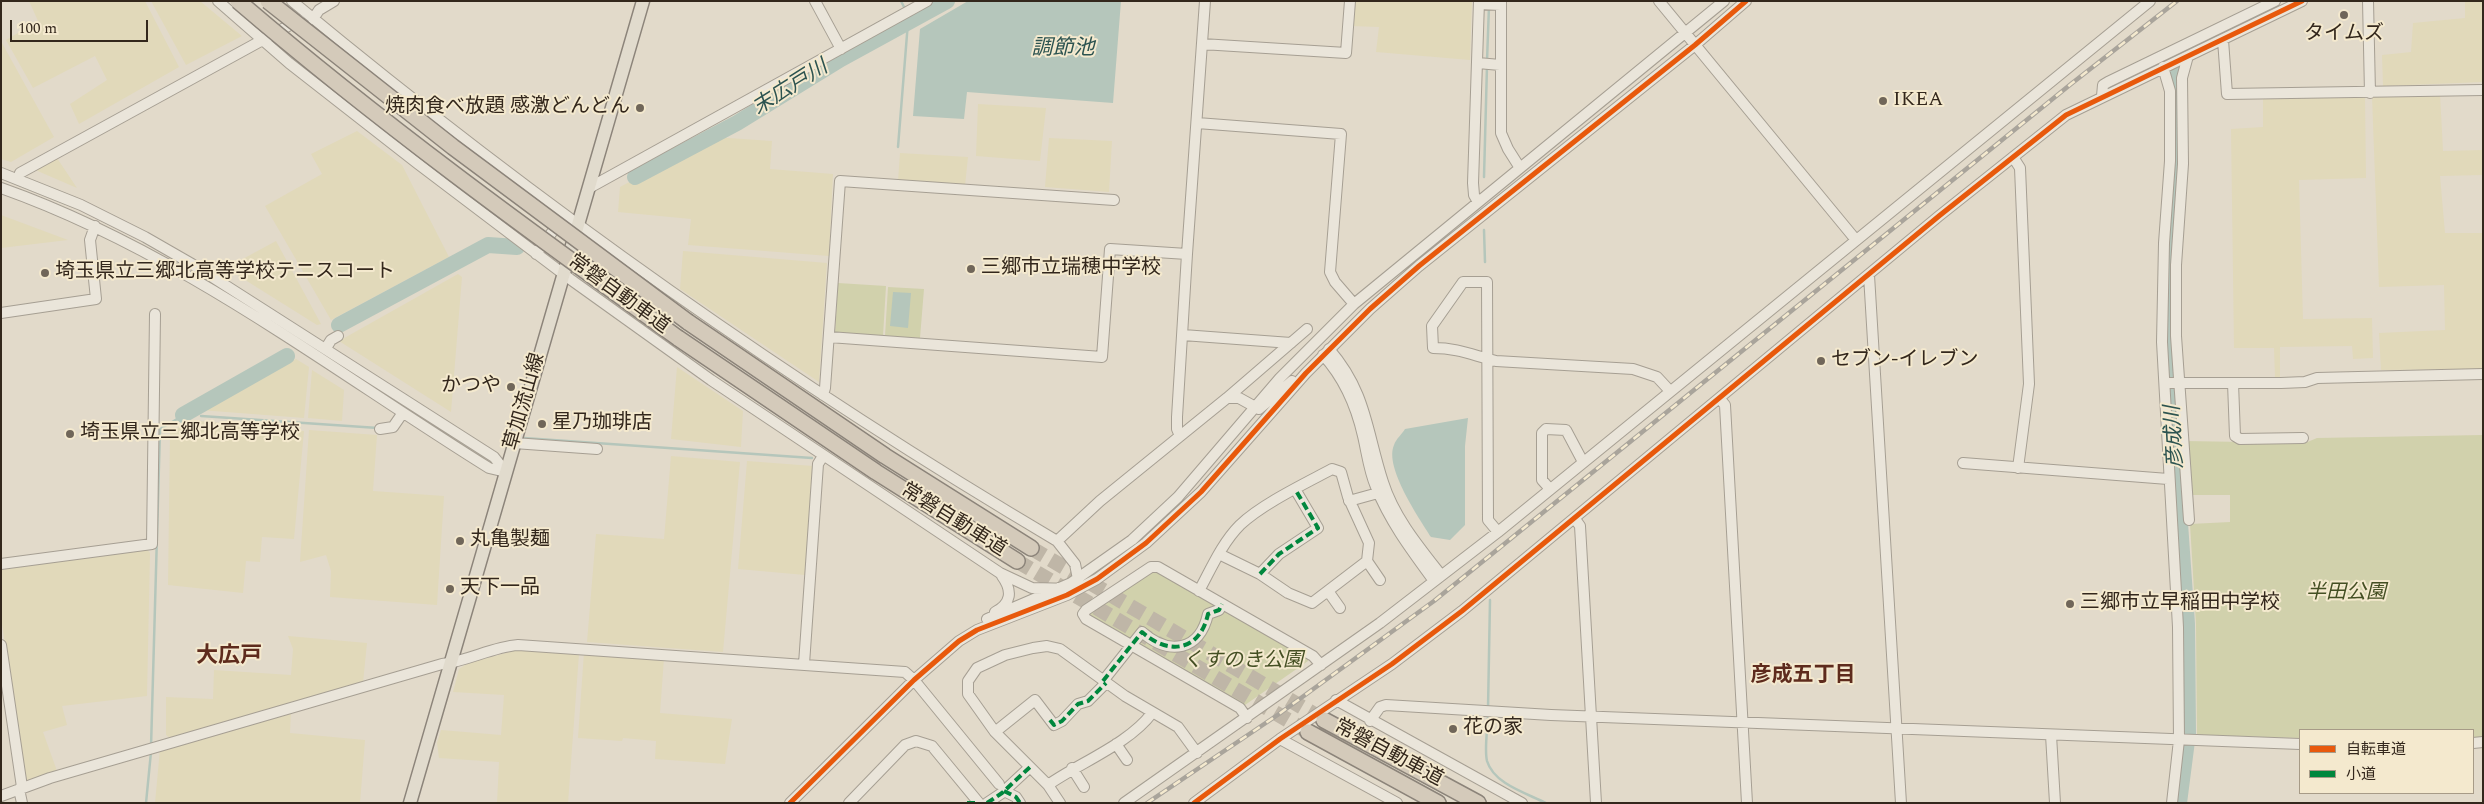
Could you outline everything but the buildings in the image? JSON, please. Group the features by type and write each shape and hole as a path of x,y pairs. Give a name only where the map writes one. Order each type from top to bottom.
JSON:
{"highway":[{"name":"常磐自動車道","path":"238,1 448,168 556,250 678,338 876,472 1016,561"},
{"name":"常磐自動車道","path":"268,1 453,147 688,322 885,456 1031,548"},
{"name":"常磐自動車道","path":"1324,720 1478,803"},
{"name":"常磐自動車道","path":"1308,732 1438,803"}],"main road":[{"name":"草加流山線","path":"410,803 643,1"}],"street":[{"path":"218,1 417,164 536,254 711,380 1000,573 1032,588 1079,589"},
{"path":"292,1 499,165 638,267 823,395 987,500 1057,541 1075,564 1079,589"},
{"path":"18,179 20,173 62,149 264,40 311,17 334,1"},
{"path":"815,1 842,49"},
{"path":"589,188 927,1"},
{"path":"1180,436 1177,429 1187,254 1205,1"},
{"path":"1202,44 1346,54 1350,1"},
{"path":"1659,1 1856,240"},
{"path":"938,658 946,645 964,630 1056,590 1078,578 1132,540 1157,518 1286,372 1354,304 1724,1"},
{"path":"790,803 938,658 977,630 1024,614 1079,589 1131,556 1178,515 1216,476 1265,417 1326,352 1418,266 1695,45 1746,1"},
{"path":"1124,803 1321,666 1498,532 2150,1"},
{"path":"2102,96 2103,85 2108,82 2274,1"},
{"path":"1194,803 1280,739 1392,664 1462,611 2066,114 2302,1"},
{"path":"2368,1 2370,93"},
{"path":"1478,202 1474,195 1473,183 1479,3 1499,4 1496,65 1502,134 1508,149 1520,168"},
{"path":"2222,40 2227,94 2483,90"},
{"path":"2169,291 2181,212 2183,164 2182,86 2188,56"},
{"path":"1478,64 1496,65"},
{"path":"2163,67 2168,77 2170,91 2169,303 2178,502 2178,627 2185,740 2172,803"},
{"path":"1197,123 1341,134 1330,272 1335,282 1354,304"},
{"path":"2012,157 2020,168 2030,384 2018,468"},
{"path":"1,173 81,205 145,236 326,348 494,457 506,472"},
{"path":"823,395 840,181 1114,200"},
{"path":"1,188 95,226 198,282 489,468 506,472"},
{"path":"536,254 566,214"},
{"path":"1,312 96,299 90,240 95,226"},
{"path":"829,338 1102,357 1110,249 1187,254"},
{"path":"609,307 638,267"},
{"path":"1869,275 1901,803"},
{"path":"1498,532 1488,520 1489,359 1487,282 1463,282 1432,326 1433,348 1454,348 1489,359 1633,369 1656,377 1670,391"},
{"path":"2169,303 2176,336 2173,382 2174,412 2168,479 2178,502 2189,520"},
{"path":"1,564 152,544 155,314"},
{"path":"1057,541 1100,501 1227,398 1307,329"},
{"path":"1183,334 1291,343"},
{"path":"326,348 331,340 338,336"},
{"path":"1326,352 1351,398 1378,492 1401,535 1438,578"},
{"path":"1326,352 1343,365 1359,396 1383,484 1394,508 1438,578"},
{"path":"1227,398 1239,398 1254,408 1264,408 1288,384 1306,373"},
{"path":"2173,382 2233,383 2483,374"},
{"path":"2233,383 2235,436 2240,439 2303,438"},
{"path":"1720,399 1725,405 1747,803"},
{"path":"380,429 393,427 402,414"},
{"path":"1550,489 1542,480 1542,433 1546,429 1566,430 1584,462"},
{"path":"514,443 597,449"},
{"path":"804,664 818,464 823,456"},
{"path":"1963,463 2168,479"},
{"path":"1200,591 1230,536 1247,519 1295,489 1332,469 1341,472 1349,501 1369,543 1367,561 1380,580"},
{"path":"1260,574 1279,554 1318,528 1295,489"},
{"path":"1349,501 1378,492"},
{"path":"1575,519 1580,526 1596,803"},
{"path":"1219,554 1260,574 1288,593 1312,603 1367,561"},
{"path":"1247,718 1240,708 1086,619 1083,614 1086,610 1151,567 1158,567 1313,656 1321,666"},
{"path":"982,621 1002,609 1009,599 1008,584 1000,573"},
{"path":"1328,591 1340,608"},
{"path":"995,732 1035,700 1054,725 1062,721 1078,704 1088,701 1105,682 1142,632 1153,641 1165,646 1188,644 1202,632 1208,614 1219,610 1222,604"},
{"path":"1,645 22,803"},
{"path":"1,796 20,788 159,746 451,663 504,646 518,645 889,669 905,672 914,680 1002,787 1016,797 1020,803"},
{"path":"1060,803 1048,785 995,732 968,694 967,687 970,675 979,667 1012,653 1041,647 1054,647 1066,652 1105,682 1182,731 1197,753"},
{"path":"1336,700 1370,721 1522,803"},
{"path":"1370,721 1380,707 1386,705 1743,723 2299,744"},
{"path":"1048,785 1072,768 1116,744 1147,720 1152,713"},
{"path":"2051,734 2055,803"},
{"path":"1280,739 1396,803"},
{"path":"849,803 904,745 916,740 932,746 978,803"},
{"path":"1116,744 1127,760"},
{"path":"987,803 1002,787 1030,767"},
{"path":"1072,768 1084,787"},
{"path":"967,803 978,803"}],"shaded area":[{"path":"29,1 145,1 179,67 79,124 70,104 107,80 95,56 33,88 6,40 38,21"},
{"path":"151,1 200,1 242,36 186,65"},
{"path":"1354,1 1472,1 1470,60 1376,52 1379,27 1352,26"},
{"path":"2465,1 2483,1 2483,82 2383,86 2382,55 2411,52 2413,23 2465,18"},
{"path":"2,43 54,137 11,162 1,159"},
{"path":"2440,94 2443,151 2483,150 2483,175 2440,176 2445,233 2483,233 2483,369 2381,370 2379,333 2445,330 2444,285 2379,287 2372,96"},
{"path":"2365,97 2366,178 2299,180 2303,319 2372,318 2373,358 2353,359 2352,346 2280,347 2280,378 2275,378 2274,348 2234,348 2231,129 2263,127 2263,99"},
{"path":"978,104 1046,108 1040,161 976,156"},
{"path":"357,131 402,165 449,257 331,320 265,206 322,174 311,154"},
{"path":"714,137 772,141 770,169 833,174 829,256 688,245 691,219 618,212 620,187"},
{"path":"1049,138 1112,141 1109,192 1045,187"},
{"path":"900,153 968,157 965,186 898,181"},
{"path":"57,158 77,188 33,169"},
{"path":"1,215 68,240 1,248"},
{"path":"276,241 321,324 317,325 226,268"},
{"path":"683,251 827,263 819,382 680,289"},
{"path":"458,274 462,277 451,412 339,341"},
{"path":"296,359 309,367 304,418 200,410"},
{"path":"677,367 743,411 741,447 671,439"},
{"path":"312,370 344,390 342,421 308,418"},
{"path":"190,420 304,431 294,539 262,537 260,562 246,561 243,593 168,585 170,433"},
{"path":"309,430 377,435 373,491 444,496 437,605 330,597 331,571 326,555 300,562"},
{"path":"671,456 740,462 723,652 587,642 596,534 664,539"},
{"path":"747,461 813,466 805,575 738,569"},
{"path":"147,549 150,553 147,696 62,706 67,725 43,732 57,771 25,781 1,617 1,570"},
{"path":"288,636 367,643 363,683 170,738 166,735 166,697 213,699 214,670 291,675 293,649"},
{"path":"517,650 579,654 568,803 497,803 499,762 439,758 437,743 441,730 501,735 504,695 453,692 459,669 468,663"},
{"path":"584,652 664,658 660,713 732,719 725,764 655,759 656,741 623,738 622,741 578,738"},
{"path":"291,712 290,733 365,740 360,803 155,803 160,749"}],"green space":[{"path":"838,283 886,286 883,336 835,333"},
{"path":"888,287 924,289 920,338 885,336"},
{"name":"半田公園","path":"2483,435 2483,737 2474,737 2474,729 2299,729 2299,738 2197,735 2196,624 2190,524 2230,522 2230,495 2189,495 2184,441 2305,443 2317,438"},
{"name":"くすのき公園","path":"1152,571 1157,571 1308,657 1308,661 1245,705 1090,615 1090,611"}],"water":[{"name":"調節池","path":"968,1 1121,1 1113,103 967,92 964,119 913,116 920,29"},
{"path":"893,292 911,293 908,328 890,326"},
{"path":"1468,418 1465,446 1465,525 1450,540 1431,537 1411,505 1398,479 1392,454 1394,445 1405,429"}],"waterway":[{"path":"901,1 905,9"},
{"name":"末広戸川","path":"635,177 737,123 841,59 947,1"},
{"path":"1487,61 1489,6"},
{"path":"898,147 908,22"},
{"path":"1484,177 1487,66"},
{"name":"彦成川","path":"2176,71 2178,154 2170,238 2170,339 2174,437 2187,624 2188,733 2179,803"},
{"path":"1484,230 1485,262"},
{"name":"末広戸川","path":"339,325 488,245 517,247"},
{"name":"末広戸川","path":"183,415 287,356"},
{"path":"151,747 160,429 184,415"},
{"path":"201,416 378,428"},
{"path":"524,438 812,458"},
{"path":"1488,709 1490,600"},
{"path":"1488,714 1486,750 1487,761 1491,769 1503,782 1546,803"},
{"path":"146,803 151,752"}],"tunnel":[{"path":"1031,548 1324,720"},
{"path":"1017,561 1308,732"}],"railway":[{"path":"1147,803 1279,714 1434,601 2071,84 2177,1"}],"marked path":[{"path":"1260,574 1279,554 1318,528 1295,489"},
{"path":"1103,681 1142,632 1152,640 1163,645 1182,646 1198,636 1208,614 1219,610 1222,604"},
{"path":"1050,720 1054,725 1062,721 1078,704 1088,701 1106,683"},
{"path":"987,803 1002,793 1030,767"},
{"path":"1004,791 1016,797 1020,803"},
{"path":"967,803 978,803"}],"cycle path":[{"path":"790,803 914,680 959,641 977,630 1067,595 1097,579 1146,543 1201,492 1306,373 1370,309 1419,266 1695,45 1746,1"},
{"path":"1194,803 1280,739 1392,664 1462,611 1939,216 2066,115 2302,1"}],"place":[{"name":"タイムズ","path":"2344,15"},
{"name":"IKEA","path":"1883,101"},
{"name":"焼肉食べ放題 感激どんどん","path":"640,108"},
{"name":"三郷市立瑞穂中学校","path":"971,269"},
{"name":"埼玉県立三郷北高等学校テニスコート","path":"45,273"},
{"name":"セブン-イレブン","path":"1821,361"},
{"name":"かつや","path":"511,387"},
{"name":"星乃珈琲店","path":"542,424"},
{"name":"埼玉県立三郷北高等学校","path":"70,434"},
{"name":"丸亀製麺","path":"460,541"},
{"name":"天下一品","path":"450,589"},
{"name":"三郷市立早稲田中学校","path":"2070,604"},
{"name":"花の家","path":"1453,729"}],"district":[{"name":"大広戸","path":"229,658"},
{"name":"彦成五丁目","path":"1803,677"}]}
